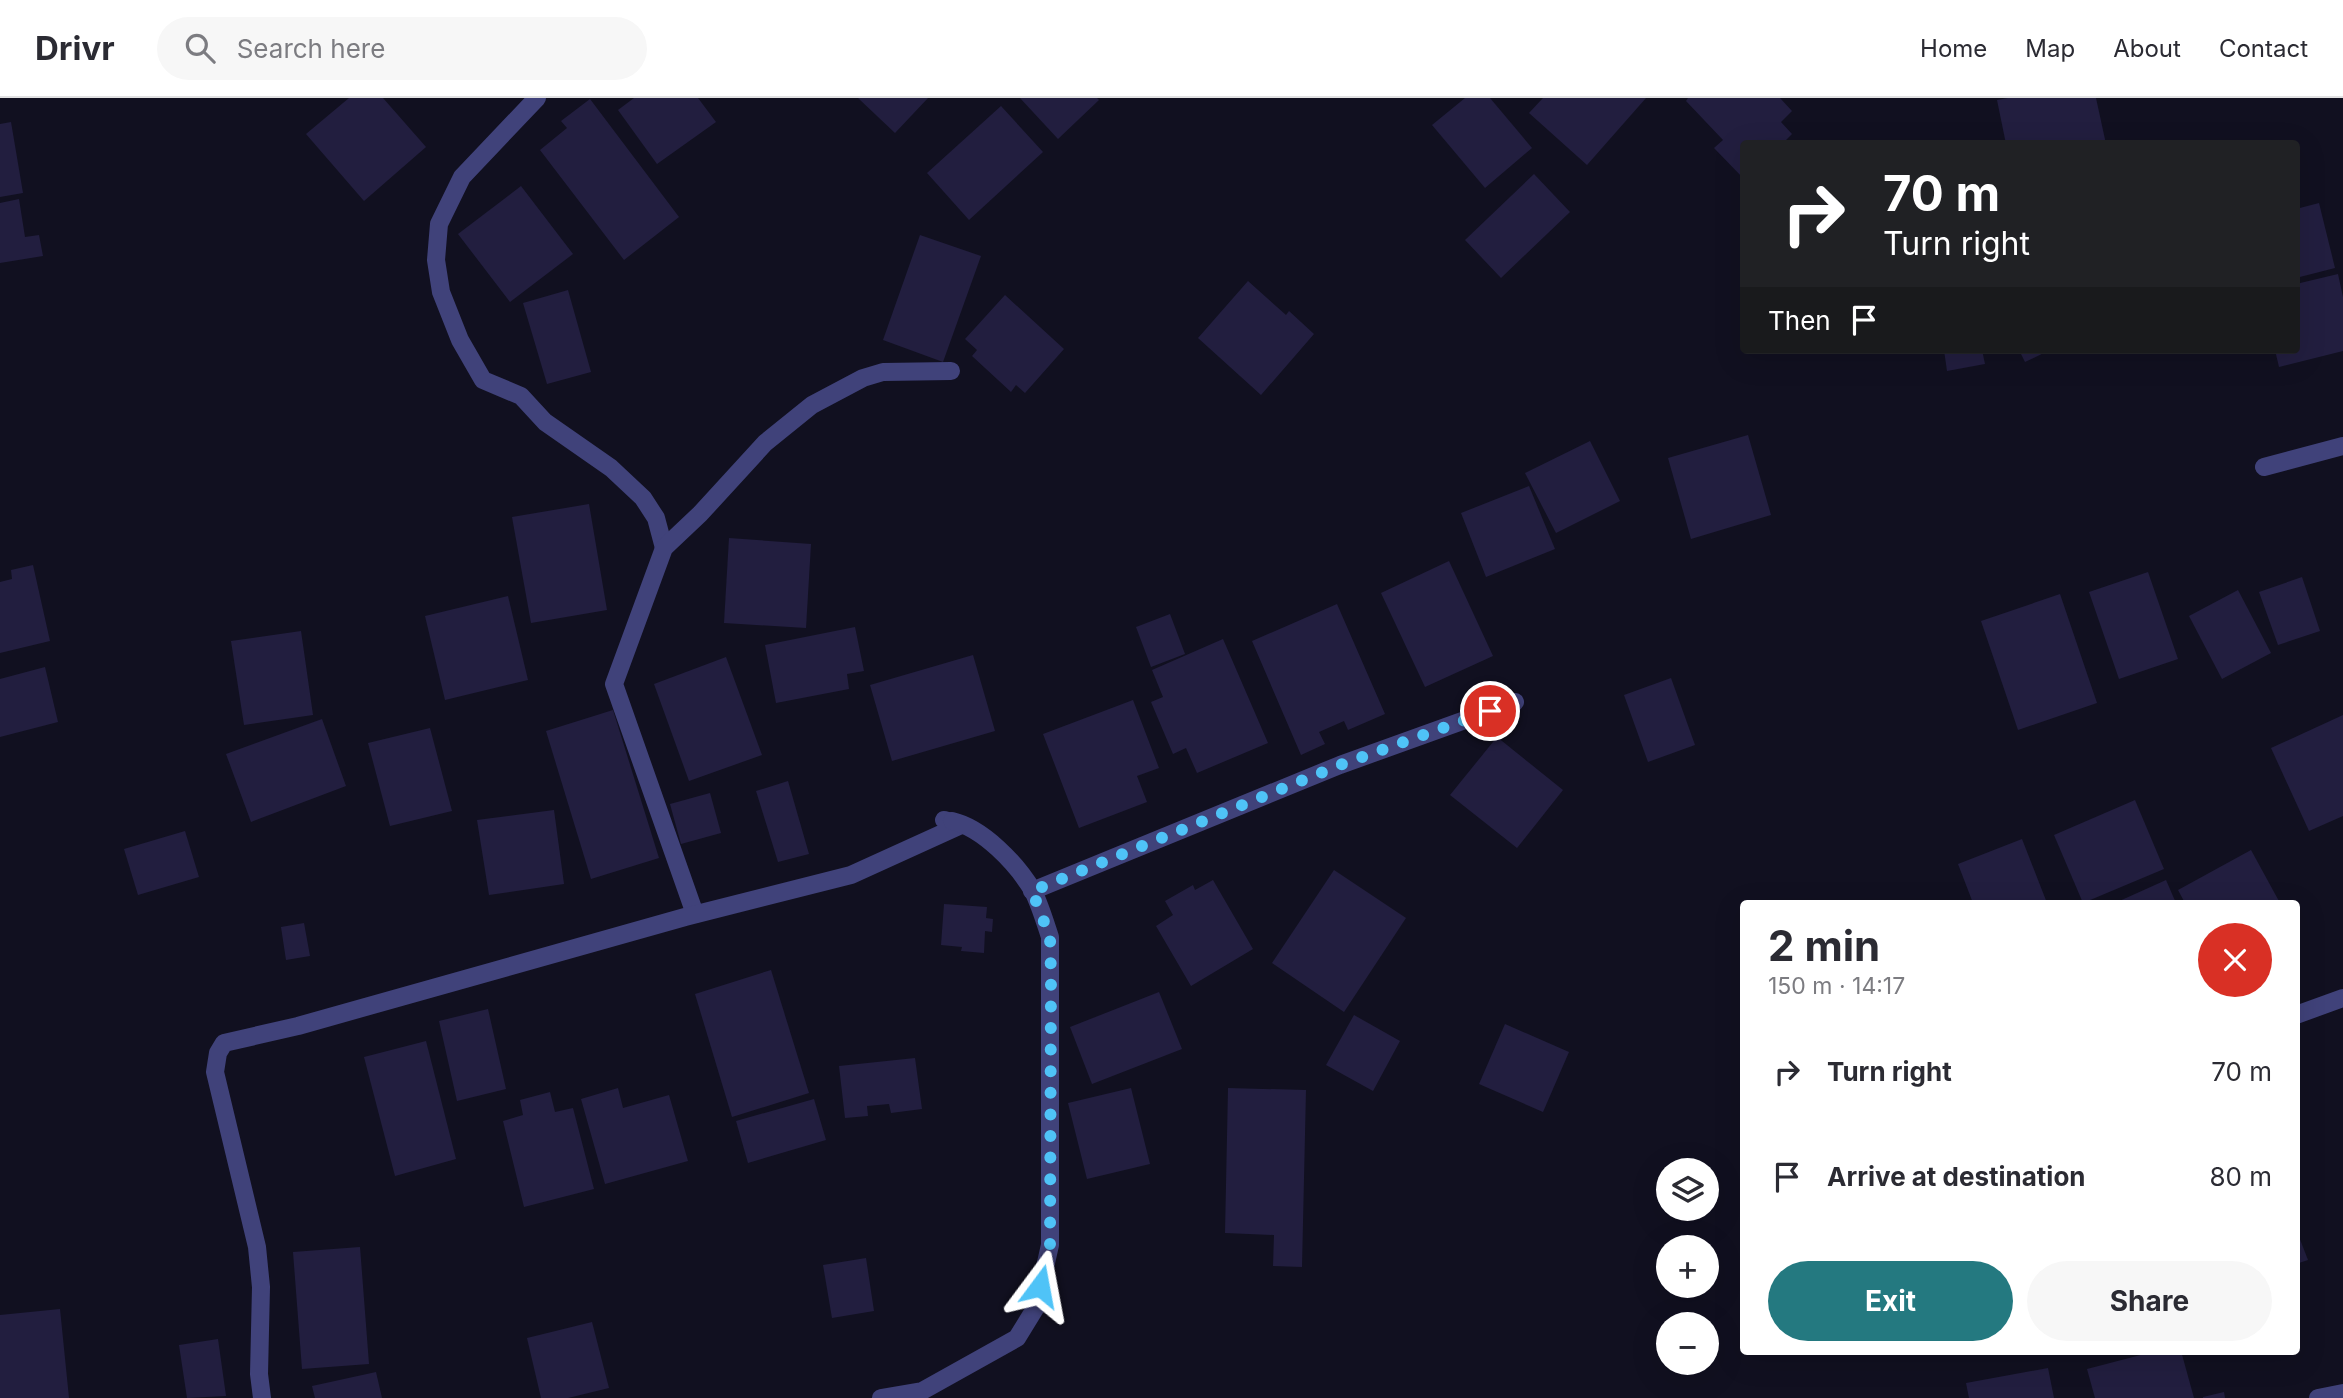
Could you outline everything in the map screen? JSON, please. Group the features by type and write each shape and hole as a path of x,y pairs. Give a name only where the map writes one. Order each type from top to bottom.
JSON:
{"street":[{"path":"537,98 462,177 439,224 436,260 441,292 460,340 483,380 521,396 545,422 611,468 643,498 656,518 664,548"},
{"path":"695,914 614,684 664,548 765,443 812,405 883,372 951,371"},
{"path":"2264,467 2343,446"},
{"path":"1032,891 1340,765 1515,702"},
{"path":"262,1398 261,1287 257,1247 215,1072 218,1053 225,1043 298,1026 695,914 851,875 961,825 944,820 961,823 995,844 1032,891 1050,937 1050,1245 1036,1307 1017,1338 922,1391 880,1398"},
{"path":"2300,1014 2343,998"},
{"path":"2318,1398 2343,1393"}],"building":[{"path":"349,98 383,98 426,147 364,201 306,134"},
{"path":"634,98 698,98 716,122 657,164 618,110"},
{"path":"858,98 928,98 895,133"},
{"path":"1020,98 1097,98 1099,100 1058,139"},
{"path":"1465,98 1490,98 1532,148 1485,188 1432,125"},
{"path":"1543,98 1646,98 1587,165 1529,113"},
{"path":"1688,98 1780,98 1792,111 1781,122 1792,134 1786,140 1740,140 1740,175 1714,148 1723,140 1686,101"},
{"path":"2096,98 2105,140 2005,140 1997,100"},
{"path":"590,99 679,217 624,260 540,150 567,128 561,121"},
{"path":"1001,106 1043,152 969,220 927,173"},
{"path":"11,122 23,193 0,197 0,124"},
{"path":"1534,174 1570,212 1501,278 1465,240"},
{"path":"521,186 573,254 510,302 458,234"},
{"path":"19,199 25,237 39,235 43,256 0,263 0,203"},
{"path":"2319,203 2335,268 2300,277 2300,208"},
{"path":"920,235 981,256 943,362 883,340"},
{"path":"2338,274 2343,297 2343,351 2279,367 2276,354 2300,354 2300,283"},
{"path":"1248,281 1286,315 1289,311 1314,334 1261,395 1198,338"},
{"path":"568,290 591,372 547,384 523,303"},
{"path":"1005,295 1064,349 1025,393 1016,385 1011,392 972,356 977,350 965,339"},
{"path":"1945,354 1983,354 1985,364 1947,371"},
{"path":"2021,354 2042,354 2025,362"},
{"path":"1748,435 1771,515 1691,539 1668,458"},
{"path":"1590,441 1620,501 1556,533 1525,473"},
{"path":"1529,486 1555,549 1486,577 1461,513"},
{"path":"589,504 607,610 531,623 512,517"},
{"path":"729,538 811,544 806,628 724,623"},
{"path":"1449,561 1493,656 1425,687 1381,593"},
{"path":"33,565 50,641 0,653 0,582 12,579 11,570"},
{"path":"2148,572 2178,659 2119,679 2089,592"},
{"path":"2302,577 2320,631 2278,645 2259,592"},
{"path":"2238,590 2271,653 2222,679 2189,616"},
{"path":"2060,594 2097,703 2018,730 1981,621"},
{"path":"508,596 528,680 445,700 425,616"},
{"path":"1337,604 1385,714 1348,730 1344,721 1319,732 1325,744 1301,755 1252,641"},
{"path":"1170,614 1185,654 1151,667 1136,627"},
{"path":"855,627 864,671 847,674 849,689 776,703 765,645"},
{"path":"301,631 313,715 244,725 231,641"},
{"path":"1223,639 1268,743 1197,773 1186,748 1173,754 1151,702 1163,697 1152,670"},
{"path":"973,655 995,731 892,761 870,685"},
{"path":"726,657 762,755 689,781 654,684"},
{"path":"45,667 58,722 0,737 0,679"},
{"path":"1671,678 1695,745 1648,762 1624,695"},
{"path":"1133,700 1159,768 1137,776 1147,802 1079,828 1043,734"},
{"path":"613,710 659,858 591,879 546,731"},
{"path":"2343,715 2343,816 2309,831 2271,748"},
{"path":"322,719 346,786 251,822 226,754"},
{"path":"430,728 452,811 390,826 368,743"},
{"path":"1497,737 1563,790 1517,848 1450,795"},
{"path":"788,781 809,854 778,862 756,791"},
{"path":"710,793 721,833 681,844 670,804"},
{"path":"2135,800 2164,869 2090,900 2082,900 2054,835"},
{"path":"554,810 564,884 489,895 477,820"},
{"path":"185,831 199,877 138,895 124,849"},
{"path":"2022,839 2046,900 1972,900 1958,864"},
{"path":"2251,850 2278,900 2183,900 2178,890"},
{"path":"1334,870 1406,918 1344,1012 1272,963"},
{"path":"1213,880 1253,949 1191,986 1156,926 1173,915 1165,901 1193,885 1195,890"},
{"path":"2166,880 2175,900 2122,900"},
{"path":"944,904 987,907 986,918 993,919 992,932 985,931 984,953 961,951 962,947 941,945"},
{"path":"304,923 310,956 286,960 281,927"},
{"path":"771,970 809,1093 732,1117 695,994"},
{"path":"1159,992 1182,1049 1092,1084 1070,1027"},
{"path":"488,1009 506,1089 457,1101 439,1021"},
{"path":"1354,1015 1400,1041 1373,1091 1326,1065"},
{"path":"1505,1024 1569,1052 1543,1112 1479,1084"},
{"path":"426,1041 456,1159 395,1176 364,1057"},
{"path":"915,1058 922,1109 891,1113 889,1104 867,1106 868,1116 845,1118 839,1066"},
{"path":"618,1088 623,1108 669,1095 688,1161 605,1184 581,1099"},
{"path":"1131,1088 1150,1164 1087,1179 1068,1103"},
{"path":"1228,1088 1306,1090 1302,1267 1273,1266 1274,1235 1225,1233"},
{"path":"550,1092 555,1112 573,1108 594,1189 524,1207 503,1121 523,1115 520,1100"},
{"path":"814,1099 826,1140 748,1163 736,1121"},
{"path":"2300,1239 2308,1260 2300,1263"},
{"path":"360,1247 369,1364 302,1369 293,1252"},
{"path":"866,1258 874,1311 832,1318 823,1265"},
{"path":"60,1309 69,1398 0,1398 0,1315"},
{"path":"592,1322 609,1388 568,1398 541,1398 527,1338"},
{"path":"218,1339 226,1396 187,1398 179,1345"},
{"path":"2141,1355 2182,1355 2194,1398 2095,1398 2087,1369"},
{"path":"2048,1368 2054,1398 1969,1398 1966,1383"},
{"path":"376,1372 382,1398 315,1398 312,1386"},
{"path":"2224,1392 2225,1398 2203,1398 2203,1397"}],"route":[{"path":"1040,1286 1050,1245 1051,976 1050,937 1032,891 1340,765 1490,711"}]}
